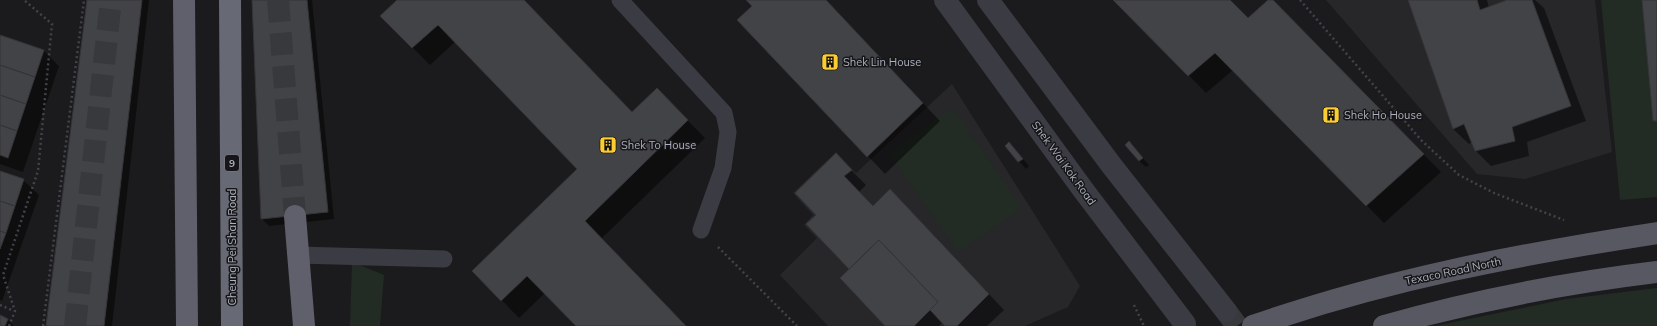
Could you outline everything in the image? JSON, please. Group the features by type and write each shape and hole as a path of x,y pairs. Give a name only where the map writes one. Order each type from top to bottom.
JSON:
{"highway":[{"path":"184,0 187,326"},
{"name":"Cheung Pei Shan Road","path":"230,0 232,326"},
{"path":"295,216 304,326"}],"main road":[{"name":"Texaco Road North","path":"1253,326 1299,310 1380,287 1475,265 1582,244 1657,233"},
{"path":"1384,326 1526,293 1620,276 1657,272"}],"street":[{"name":"Shek Wai Kok Road","path":"945,0 1084,191 1185,324"},
{"path":"988,0 1112,166 1226,311"}],"lane":[{"path":"620,0 724,113 728,132 723,168 701,230"},
{"path":"298,254 444,259"}],"path":[{"path":"9,326 15,311 3,275 38,171 52,24 24,0"},
{"path":"43,326 84,0"},
{"path":"1300,0 1422,141 1459,175 1494,193 1570,222"},
{"path":"701,230 797,326"},
{"path":"1133,302 1144,326"},
{"path":"0,305 15,311"}],"shaded area":[{"path":"1326,0 1595,0 1612,152 1525,179 1477,174"},
{"path":"1601,0 1657,0 1657,197 1620,200"},
{"path":"952,84 1080,286 1068,307 1025,326 828,326 780,275 817,238 804,225 813,215 793,193 836,152 856,173"},
{"path":"952,108 1022,208 958,252 889,153"},
{"path":"352,262 384,275 380,326 350,326"},
{"path":"1657,288 1657,326 1435,326 1566,299"}],"building":[{"path":"87,0 142,0 104,326 46,326"},
{"path":"252,0 307,0 328,212 261,219"},
{"name":"Shek To House","path":"397,0 524,0 632,112 657,88 688,120 585,221 686,326 576,326 527,276 501,301 472,271 577,169 438,25 412,48 380,16"},
{"name":"Shek Lin House","path":"746,0 826,0 923,103 867,157 737,20 752,6"},
{"name":"Shek Ho House","path":"1113,0 1230,0 1248,18 1268,0 1273,0 1424,154 1366,206 1215,53 1188,76"},
{"path":"1408,0 1477,0 1480,10 1507,0 1532,0 1571,106 1512,127 1515,141 1475,151 1464,124 1453,129"},
{"path":"1642,0 1657,0 1657,121 1653,121"},
{"path":"0,35 44,50 35,77 0,65"},
{"path":"0,65 35,77 26,104 0,95"},
{"path":"0,95 26,104 17,131 0,125"},
{"path":"0,125 17,131 8,158 0,155"},
{"path":"1129,141 1143,158 1139,161 1125,145"},
{"path":"1009,142 1023,159 1018,162 1005,146"},
{"path":"836,153 852,170 844,176 873,206 890,189 989,294 957,326 945,326 930,310 938,302 879,240 849,269 806,224 816,215 795,193"},
{"path":"0,171 24,179 15,206 0,201"},
{"path":"0,201 15,206 6,233 0,231"},
{"path":"0,231 6,233 0,249"},
{"path":"879,240 938,302 914,326 885,326 840,278"},
{"path":"0,315 8,319 5,326 0,326"}],"tunnel":[{"path":"75,326 111,0"},
{"path":"278,0 295,216"},
{"path":"1226,311 1237,326"}],"place":[{"name":"Shek Lin House","path":"830,62"},
{"name":"Shek Ho House","path":"1331,115"},
{"name":"Shek To House","path":"608,145"}]}
